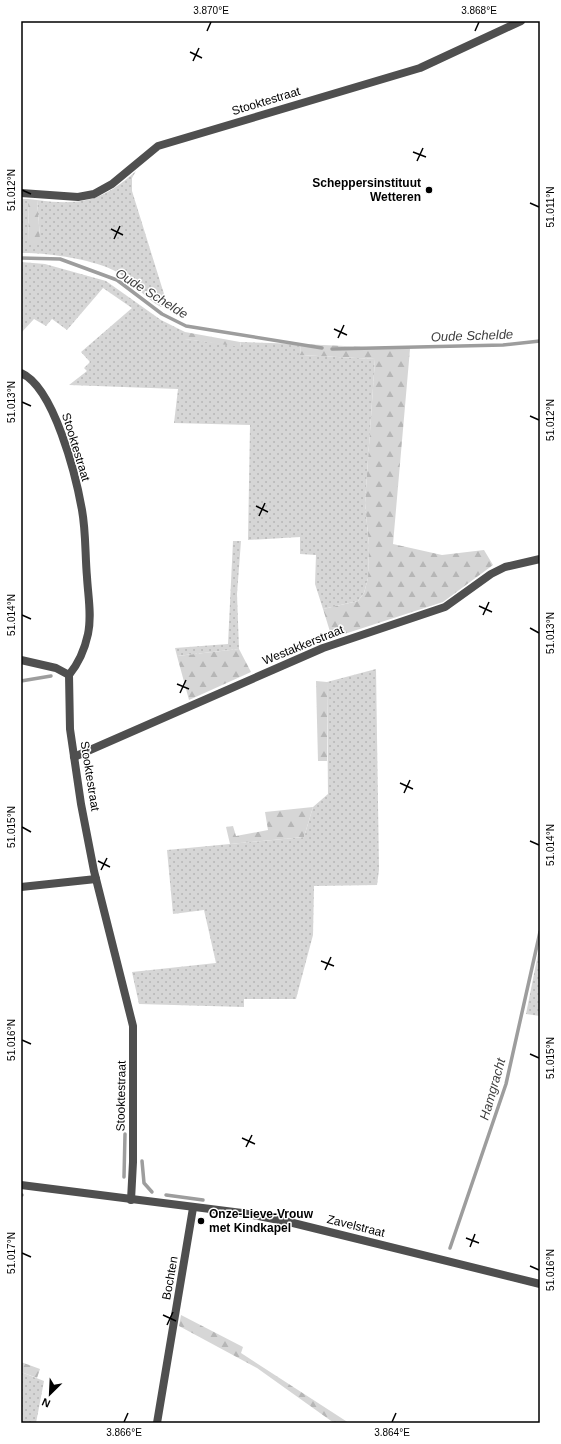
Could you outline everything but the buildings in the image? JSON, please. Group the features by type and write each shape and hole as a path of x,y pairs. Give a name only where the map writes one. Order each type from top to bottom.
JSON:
{"street":[{"name":"Stooktestraat","path":"21,193 78,197 94,194 112,184 158,146 420,68 521,21"},
{"name":"Stooktestraat","path":"21,373 27,375 40,387 48,399 69,460 82,511 90,614 88,635 78,665 69,675 70,729 81,804 96,879 133,1026 133,1155 131,1200"},
{"name":"Westakkerstraat","path":"74,757 323,648 445,607 491,574 505,567 540,559"},
{"path":"21,660 56,668 69,675"},
{"path":"21,887 96,879"},
{"name":"Zavelstraat","path":"21,1185 289,1222 540,1284"},
{"name":"Bochten","path":"157,1423 194,1208"}],"green space":[{"path":"136,171 132,178 132,191 169,310 164,304 161,307 155,303 120,274 111,269 72,258 44,254 21,253 21,199 28,199 29,241 40,238 37,200 67,202 91,199 113,189"},
{"path":"28,199 37,200 40,238 38,243 34,244 29,241"},
{"path":"21,262 45,264 106,281 161,320 185,332 185,339 241,346 240,342 301,344 300,355 375,359 365,503 369,545 368,578 364,593 358,601 323,609 315,584 316,555 300,554 300,537 248,540 250,425 174,423 178,389 69,385 87,371 84,368 90,362 81,352 132,308 103,288 67,330 52,319 46,326 34,319 21,333"},
{"path":"185,332 240,342 241,347 185,339"},
{"path":"301,344 410,349 393,544 442,555 484,550 493,565 443,602 332,638 323,609 358,601 364,593 368,578 369,545 365,503 375,359 300,355"},
{"path":"233,541 241,541 237,594 239,649 177,656 175,648 228,644"},
{"path":"239,649 251,672 189,700 177,656"},
{"path":"376,669 379,870 377,885 314,886 313,935 296,999 244,999 244,1007 139,1004 132,972 216,963 204,910 173,914 167,850 304,837 313,807 328,794 327,682"},
{"path":"316,681 327,682 327,761 318,761"},
{"path":"313,807 304,837 230,844 226,827 233,826 236,836 268,830 265,812"},
{"path":"540,944 540,1016 526,1014"},
{"path":"181,1315 243,1347 241,1353 349,1423 334,1423 257,1368 179,1326"},
{"path":"21,1362 40,1369 37,1378 21,1372"},
{"path":"21,1372 44,1381 36,1423 21,1423"}],"waterway":[{"name":"Oude Schelde","path":"21,258 60,259 117,280 162,314 186,326 322,348"},
{"name":"Oude Schelde","path":"332,349 503,345 540,341"},
{"path":"21,681 51,676"},
{"name":"Hamgracht","path":"450,1248 506,1084 540,932"},
{"path":"124,1177 125,1134"},
{"path":"142,1161 144,1183 152,1192"},
{"path":"166,1195 203,1200"}],"place":[{"name":"Scheppersinstituut Wetteren","path":"429,190"},
{"name":"Onze-Lieve-Vrouw met Kindkapel","path":"201,1221"}]}
